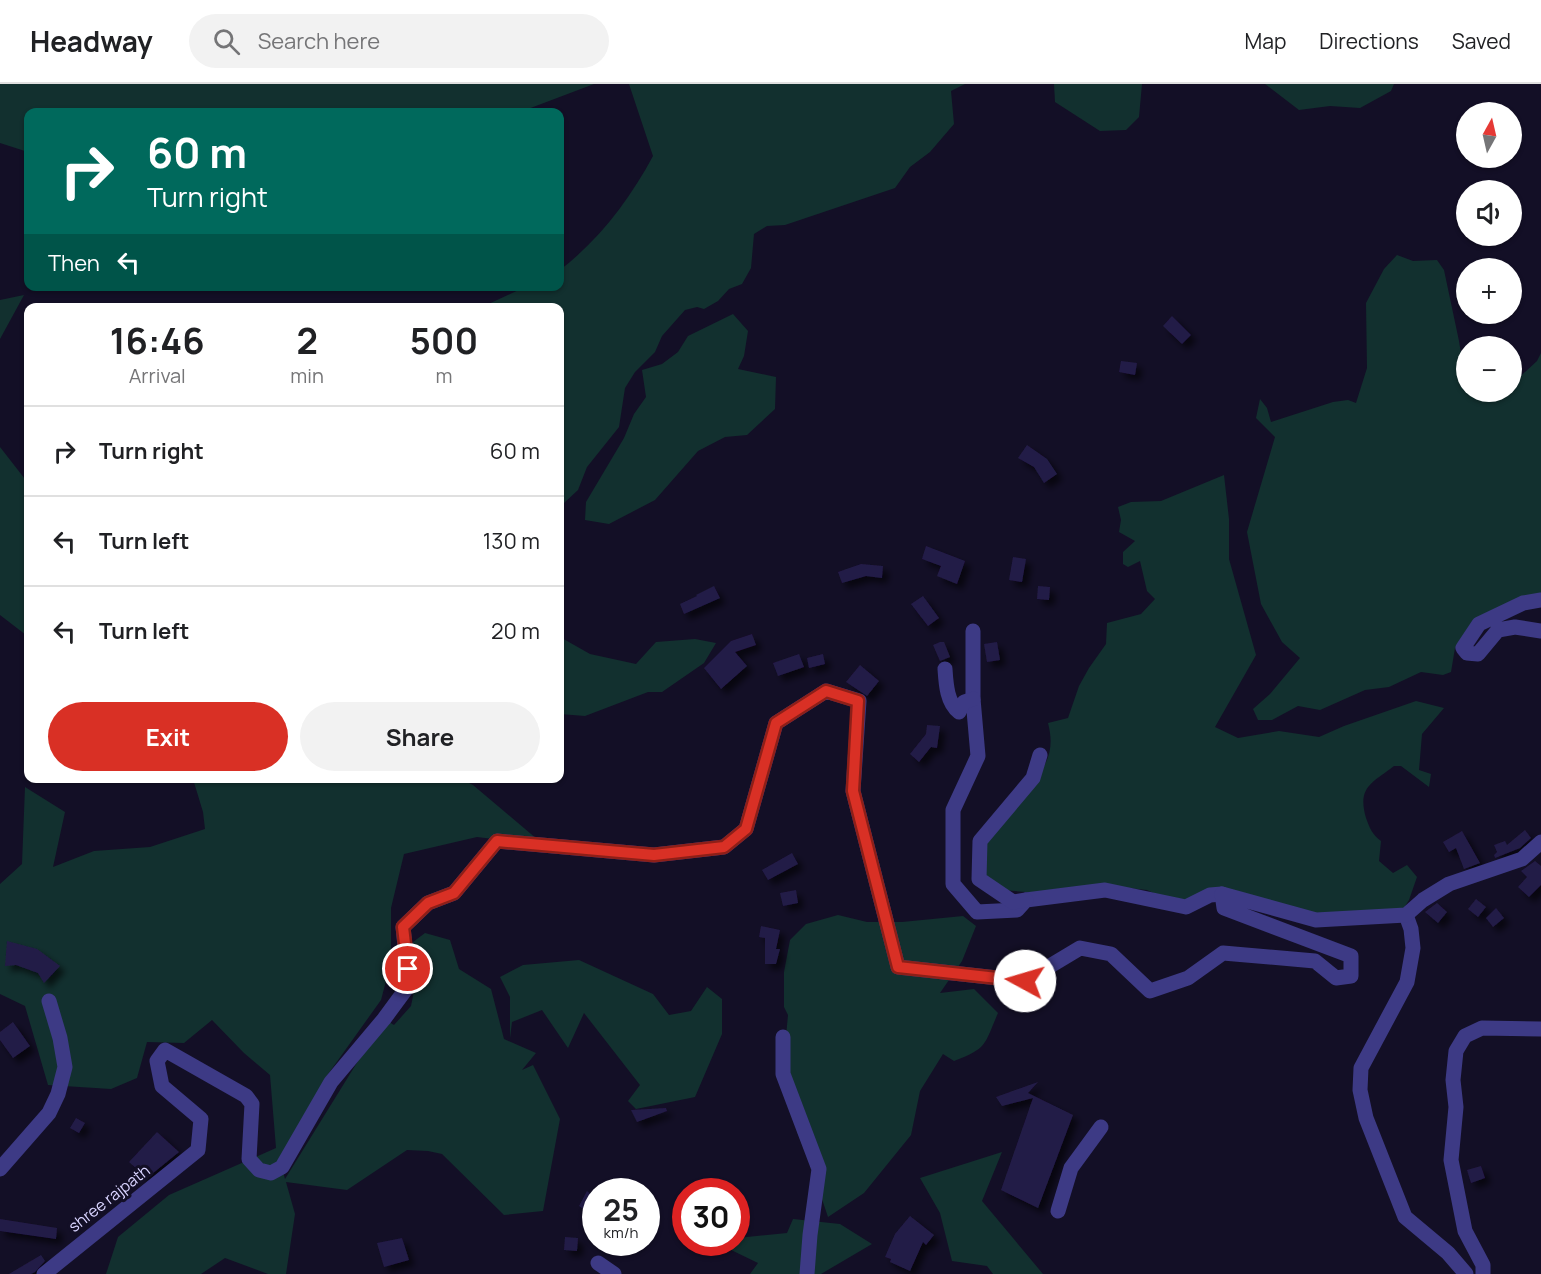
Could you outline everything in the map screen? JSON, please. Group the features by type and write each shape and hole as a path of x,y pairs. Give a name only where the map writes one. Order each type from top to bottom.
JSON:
{"street":[{"path":"1541,600 1523,603 1479,624 1463,648 1467,653 1478,654 1498,630 1515,627 1541,631"},
{"path":"973,632 973,699 978,756 953,810 953,884 978,912 1017,910 1026,900"},
{"path":"945,669 948,698 953,707 959,712 964,702 973,699"},
{"name":"shree rajpath","path":"44,1274 198,1150 201,1119 162,1086 157,1061 165,1050 246,1096 252,1104 249,1159 259,1170 271,1173 282,1167 331,1082 384,1019 409,985 403,927 428,903 454,893 497,841 654,855 724,847 746,829 776,723 826,691 858,701 853,791 898,967 1025,981 1080,948 1111,954 1149,991 1188,978 1223,953 1316,960 1336,978 1352,976 1351,956 1224,908 1222,894"},
{"path":"1040,754 1033,778 980,841 980,879 1013,902 1105,890 1186,907 1210,895 1222,894 1316,920 1406,915 1423,900 1449,884 1522,859 1541,842"},
{"path":"1406,915 1412,929 1413,948 1407,982 1361,1068 1360,1090 1366,1118 1405,1217 1448,1253 1466,1274"},
{"path":"0,1169 49,1113 58,1094 65,1067 60,1038 49,1001"},
{"path":"1483,1274 1483,1265 1466,1231 1451,1160 1456,1107 1454,1080 1456,1051 1465,1036 1482,1028 1541,1029"},
{"path":"783,1037 783,1074 819,1169 807,1274"},
{"path":"1058,1210 1071,1168 1101,1127"},
{"path":"598,1263 614,1274"}],"green space":[{"path":"0,84 594,84 531,108 24,108 24,151 0,143"},
{"path":"629,84 965,84 951,91 954,124 930,152 910,167 895,188 785,225 767,226 754,234 751,268 742,284 729,289 718,301 704,309 697,307 685,310 662,336 655,352 635,372 625,388 619,427 587,467 578,490 564,503 564,303 491,303 516,291 564,291 564,267 588,246 612,218 634,188 653,156"},
{"path":"1054,84 1142,84 1139,117 1126,130 1100,131 1055,102"},
{"path":"1265,84 1394,84 1391,91 1360,108 1330,106 1299,110"},
{"path":"1397,255 1413,261 1437,260 1444,270 1458,336 1456,336 1456,402 1522,402 1522,375 1537,361 1541,353 1541,597 1496,619 1455,648 1451,672 1443,675 1421,672 1389,687 1365,690 1320,710 1298,706 1272,720 1258,720 1253,709 1270,694 1300,658 1282,642 1261,604 1247,532 1275,437 1256,418 1260,399 1267,408 1271,422 1333,402 1348,400 1356,403 1367,368 1366,303 1384,269"},
{"path":"24,295 0,339 0,300"},
{"path":"733,314 748,331 744,356 738,369 776,377 775,409 747,435 725,437 698,451 655,500 609,524 585,520 586,502 624,438 634,414 646,397 642,370 662,364 678,352 688,336"},
{"path":"0,447 24,478 24,633 0,615"},
{"path":"1224,475 1229,519 1229,559 1256,655 1215,727 1238,738 1279,731 1319,737 1416,701 1444,708 1422,734 1419,770 1431,774 1429,787 1401,766 1394,766 1368,787 1363,799 1369,825 1373,834 1381,841 1379,861 1393,873 1407,865 1417,877 1409,900 1396,920 1337,926 1248,899 1182,901 1166,899 1147,890 1100,885 1039,893 1002,890 985,880 978,847 1044,766 1050,745 1048,723 1068,718 1079,686 1106,644 1107,623 1141,614 1155,599 1147,591 1140,561 1128,567 1123,564 1123,552 1135,541 1119,532 1121,520 1118,507 1131,502 1161,501"},
{"path":"564,639 590,654 636,664 656,642 695,639 716,643 704,663 662,692 648,692 585,716 564,714"},
{"path":"194,783 469,783 544,845 477,837 404,854 391,908 391,962 381,1000 326,1077 282,1168 285,1179 384,1019 394,1025 411,1006 416,981 407,969 413,942 425,933 450,940 459,969 491,989 504,1039 536,1053 522,1070 533,1065 560,1119 543,1211 504,1215 442,1154 407,1150 347,1190 286,1182 295,1214 286,1274 268,1274 225,1258 201,1274 106,1274 118,1237 169,1195 276,1148 270,1075 244,1053 212,1020 184,1043 147,1042 137,1078 111,1089 48,1085 25,1006 0,994 0,884 22,864 25,787 65,812 53,867 94,851 150,847 205,829 203,812"},
{"path":"838,915 867,922 902,922 963,916 976,926 962,961 940,993 974,989 998,1013 987,1039 979,1049 954,1061 943,1054 920,1091 911,1135 864,1193 828,1217 797,1132 784,1058 788,1015 784,1007 784,972 790,940 806,924"},
{"path":"579,960 653,994 669,1015 691,1011 707,987 722,999 722,1034 695,1097 636,1109 628,1101 640,1085 584,1013 568,1048 542,1010 512,1022 510,1038 510,997 500,977 523,965"},
{"path":"1002,1152 982,1201 1043,1274 993,1274 987,1266 952,1261 940,1213 920,1178"},
{"path":"793,1219 840,1224 872,1244 821,1274 750,1274 758,1263 744,1256 750,1256 750,1237 787,1233"}],"building":[{"path":"1172,316 1191,335 1182,344 1163,326"},
{"path":"1121,361 1137,363 1135,375 1119,372"},
{"path":"1027,445 1047,459 1057,474 1044,483 1034,467 1018,458"},
{"path":"926,546 965,561 957,584 937,576 941,566 922,559"},
{"path":"1013,557 1026,559 1022,582 1009,580"},
{"path":"861,564 883,566 882,578 866,576 842,583 838,572"},
{"path":"714,586 720,598 684,614 680,604"},
{"path":"1038,586 1050,587 1049,600 1037,599"},
{"path":"923,596 939,618 928,626 911,604"},
{"path":"752,634 756,645 735,652 747,666 721,689 704,668 731,641"},
{"path":"944,642 950,657 940,661 933,645"},
{"path":"997,642 1000,660 987,662 984,644"},
{"path":"799,654 804,667 778,676 773,663"},
{"path":"823,654 825,664 809,668 807,658"},
{"path":"860,665 879,681 867,696 846,682"},
{"path":"927,725 940,726 937,748 931,747 919,762 910,754 926,734"},
{"path":"1525,830 1531,838 1520,848 1495,858 1494,855 1497,852 1494,845 1505,841 1507,845"},
{"path":"1462,831 1480,863 1464,869 1456,848 1449,852 1443,842"},
{"path":"792,853 798,864 768,880 762,870"},
{"path":"1535,861 1541,866 1541,885 1529,897 1518,887 1527,877 1521,871"},
{"path":"796,890 798,903 783,906 780,893"},
{"path":"1476,899 1486,907 1478,917 1468,909"},
{"path":"1437,903 1447,912 1438,923 1425,912"},
{"path":"1496,908 1504,918 1493,927 1486,918"},
{"path":"761,926 780,930 776,949 780,949 776,964 765,964 765,938 759,937"},
{"path":"7,941 37,949 60,966 44,983 38,973 16,965 5,966"},
{"path":"13,1022 30,1046 13,1058 0,1040 0,1032"},
{"path":"1038,1082 1028,1093 1073,1115 1038,1208 1001,1190 1033,1098 1002,1106 996,1097"},
{"path":"666,1108 667,1111 637,1122 631,1110"},
{"path":"76,1118 85,1123 79,1133 70,1128"},
{"path":"157,1132 179,1152 147,1178 129,1162"},
{"path":"1481,1166 1485,1178 1471,1183 1467,1170"},
{"path":"910,1216 934,1235 926,1245 923,1242 910,1271 890,1262 891,1259 885,1257 895,1234"},
{"path":"0,1219 57,1228 56,1239 0,1231"},
{"path":"565,1237 578,1238 577,1251 564,1250"},
{"path":"402,1238 409,1260 384,1267 377,1243"},
{"path":"41,1255 45,1261 35,1272 9,1274"}],"route":[{"path":"408,969 403,927 428,903 454,893 497,841 654,855 724,847 746,829 776,723 826,691 858,701 853,791 898,967 1025,981"}]}
